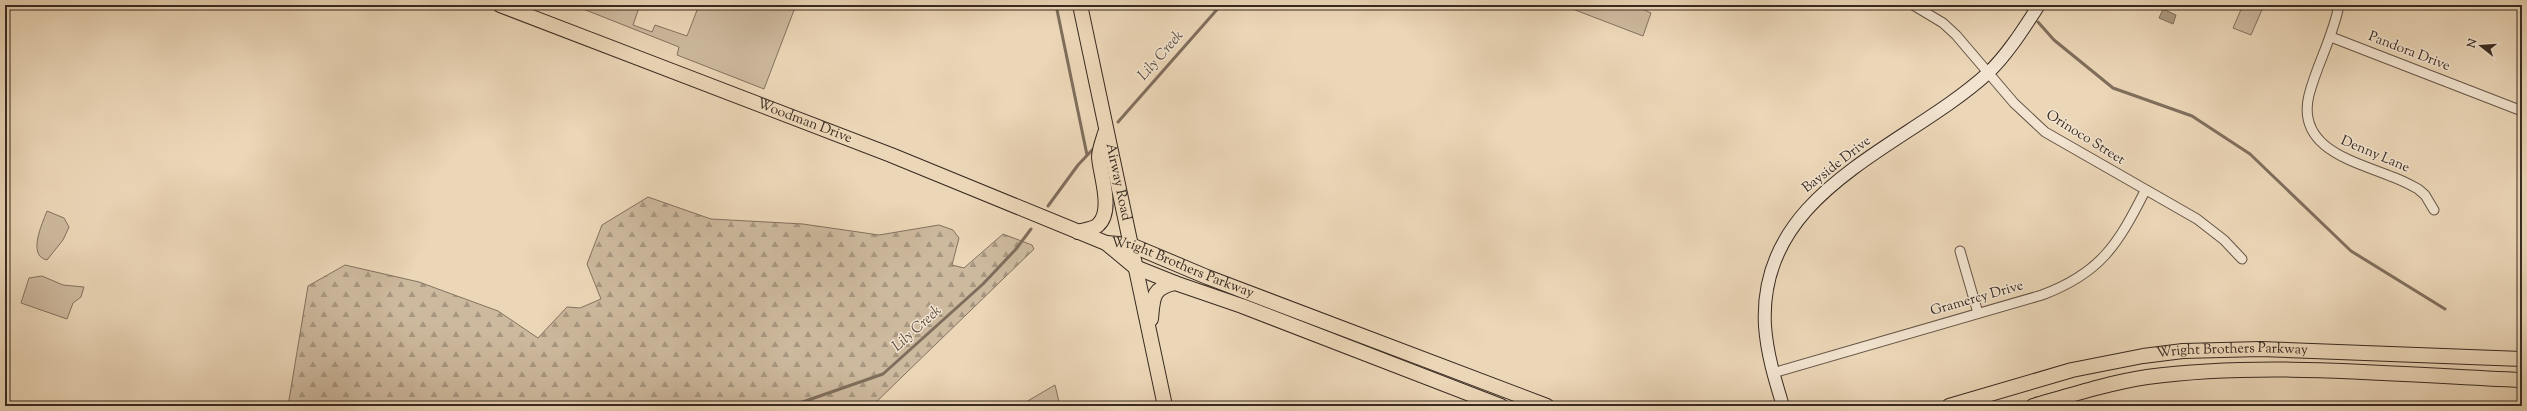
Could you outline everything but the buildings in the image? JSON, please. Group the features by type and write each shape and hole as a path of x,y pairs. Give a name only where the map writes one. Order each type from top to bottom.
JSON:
{"main road":[{"name":"Woodman Drive","path":"500,5 891,155 1106,243"},
{"name":"Airway Road","path":"1080,5 1165,406"},
{"path":"1078,232 1098,226 1102,221 1106,205 1105,189 1099,156 1106,128"},
{"name":"Wright Brothers Parkway","path":"1106,243 1131,245 1251,293 1547,406"},
{"name":"Wright Brothers Parkway","path":"1106,243 1135,263 1175,283 1242,306 1501,406"},
{"path":"1135,263 1191,282 1251,293"},
{"path":"1150,334 1152,300 1163,286 1175,283"},
{"name":"Wright Brothers Parkway","path":"1949,406 2072,370 2143,356 2183,351 2261,348 2522,359"},
{"name":"Wright Brothers Parkway","path":"2033,406 2116,382 2148,377 2243,370 2522,380"}],"street":[{"name":"Orinoco Street","path":"1913,5 1937,20 1956,35 2014,103 2045,132 2210,228 2242,259"},
{"name":"Bayside Drive","path":"1783,406 1773,373 1765,325 1767,290 1779,253 1799,218 1823,192 1850,171 1970,88 1989,72 2039,5"},
{"name":"Denny Lane","path":"2339,5 2331,37 2308,101 2309,117 2318,139 2338,155 2418,189 2425,195 2434,210"},
{"name":"Pandora Drive","path":"2331,37 2522,111"},
{"name":"Gramercy Drive","path":"1773,373 2049,292 2082,276 2099,263 2115,245 2146,190"},
{"path":"1960,251 1978,313"}],"green space":[{"path":"573,5 640,5 633,25 652,32 655,25 687,36 699,5 796,5 764,89 677,55 679,47"},
{"path":"1562,5 1638,5 1638,7 1651,13 1643,36"},
{"path":"2243,5 2264,5 2251,35 2233,28"},
{"path":"648,197 711,219 803,224 879,235 939,225 953,230 959,238 952,265 964,268 1003,234 1032,245 1034,249 872,406 288,406 308,286 345,265 419,282 498,311 538,338 567,307 580,308 601,299 587,264 602,225"},
{"path":"47,211 64,218 69,227 63,240 47,260 41,257 37,246 40,231"},
{"path":"42,276 63,285 84,287 81,297 73,303 67,319 21,303 29,278"},
{"path":"1055,385 1060,406 1019,406"}],"shaded area":[{"path":"2163,9 2176,15 2173,24 2159,18"}],"waterway":[{"path":"1056,5 1087,155"},
{"name":"Lily Creek","path":"1118,122 1221,5"},
{"path":"2023,5 2026,9"},
{"path":"2038,22 2054,40 2113,88 2192,116 2250,154 2351,251 2445,309"},
{"name":"Lily Creek","path":"1048,206 1078,165 1095,147"},
{"name":"Lily Creek","path":"791,406 883,374 983,284 1016,249 1031,229"}]}
